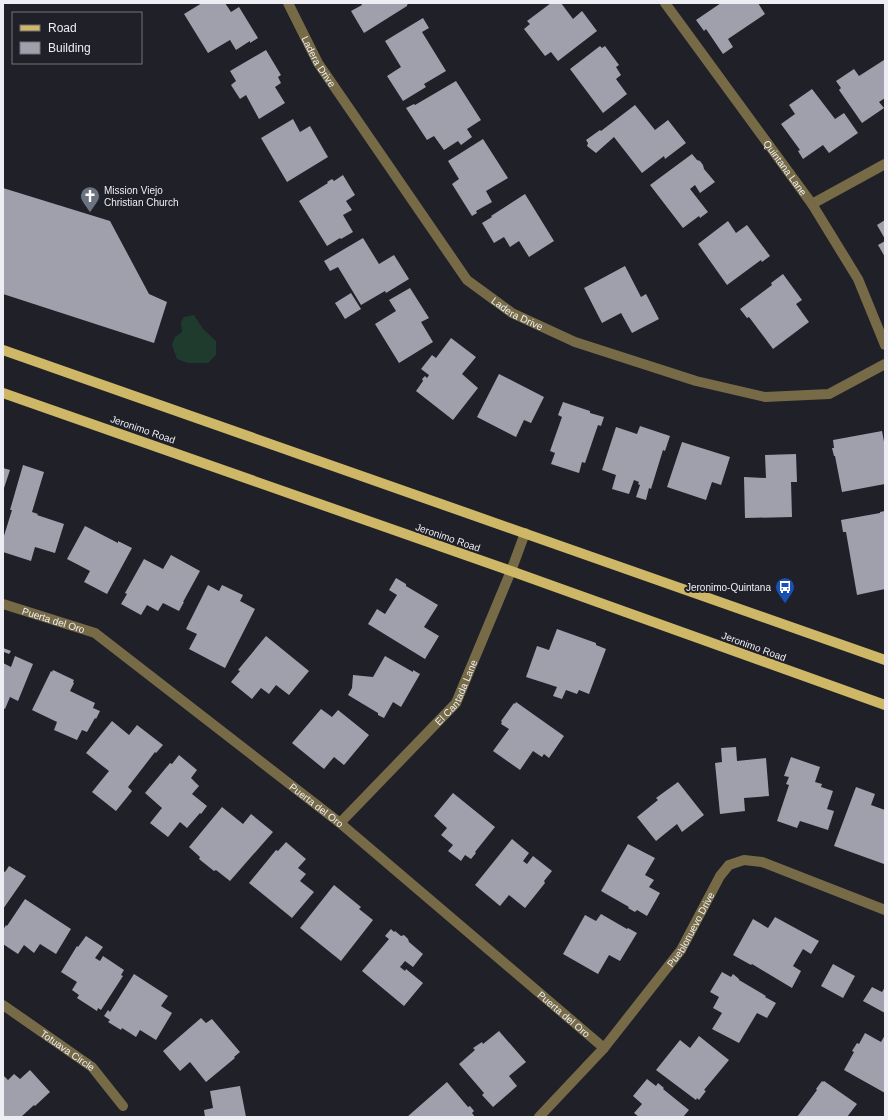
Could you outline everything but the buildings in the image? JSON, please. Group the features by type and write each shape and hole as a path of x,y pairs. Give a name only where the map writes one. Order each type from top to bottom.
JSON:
{"main road":[{"path":"3,350 885,660"},
{"name":"Jeronimo Road","path":"3,393 511,571 885,706"}],"street":[{"name":"Ladera Drive","path":"288,3 318,63 467,280 512,313 575,342 696,381 765,396 829,394 885,364"},
{"name":"Quintana Lane","path":"665,3 812,204 858,279 885,345"},
{"path":"812,204 885,164"},
{"name":"El Cantada Lane","path":"340,822 456,703 526,533"},
{"name":"Puerta del Oro","path":"3,604 95,633 340,822 604,1048"},
{"name":"Pueblonuevo Drive","path":"539,1117 604,1048 681,950 720,876 730,865 744,860 762,862 885,910"},
{"name":"Totuava Circle","path":"3,1005 92,1067 122,1106"}],"green space":[{"path":"194,315 203,329 216,341 216,355 208,363 188,363 177,359 172,345 175,337 182,332 181,322 184,317"}],"place":[{"name":"Mission Viejo Christian Church","path":"90,213"},
{"name":"Jeronimo-Quintana","path":"785,604"}]}
